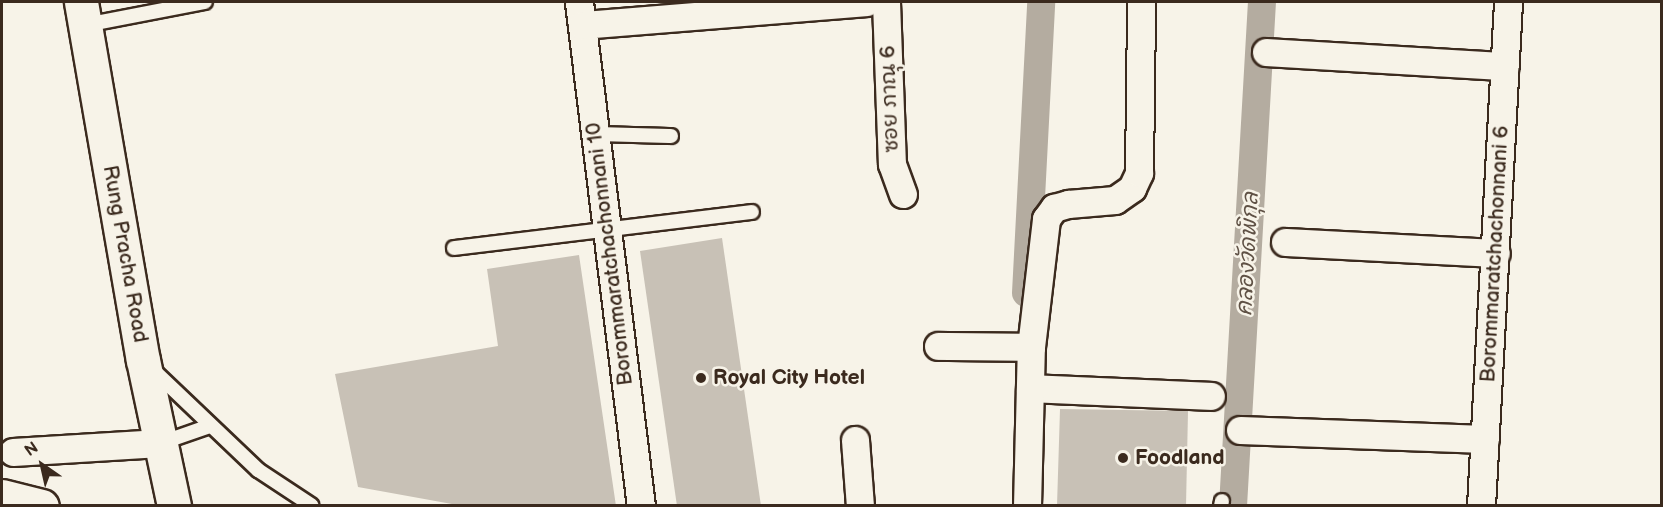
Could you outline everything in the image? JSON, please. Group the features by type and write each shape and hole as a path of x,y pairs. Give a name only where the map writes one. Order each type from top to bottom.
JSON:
{"street":[{"path":"580,14 866,2"},
{"name":"ซอย ภาณุ 6","path":"886,2 891,152 903,194"},
{"path":"1027,506 1031,347 1046,219 1054,208 1061,206 1115,200 1132,188 1139,173 1141,2"},
{"name":"Borommaratchachonnani 6","path":"1481,506 1508,2"},
{"name":"Rung Pracha Road","path":"83,14 143,360 174,506"},
{"name":"Borommaratchachonnani 10","path":"580,14 641,506"},
{"path":"1266,52 1505,66"},
{"path":"1285,242 1496,253"},
{"path":"938,346 1031,347"},
{"path":"1030,388 1211,396"},
{"path":"1240,430 1485,439"},
{"path":"855,440 860,506"},
{"path":"13,452 160,443"},
{"path":"2,496 42,506"}],"lane":[{"path":"83,14 205,2"},
{"path":"596,134 671,136"},
{"path":"454,248 752,212"},
{"path":"143,360 258,470 311,505"},
{"path":"160,443 210,426"}],"building":[{"name":"Royal City Hotel","path":"722,238 761,506 677,506 640,251"},
{"path":"579,255 616,506 463,506 358,487 335,374 498,346 487,269"},
{"name":"Foodland","path":"1060,409 1188,411 1186,506 1057,506"}],"waterway":[{"path":"1026,293 1041,2"},
{"name":"คลองวัดพิกุล","path":"1233,506 1262,2"}],"place":[{"name":"Royal City Hotel","path":"701,378"},
{"name":"Foodland","path":"1123,458"}]}
